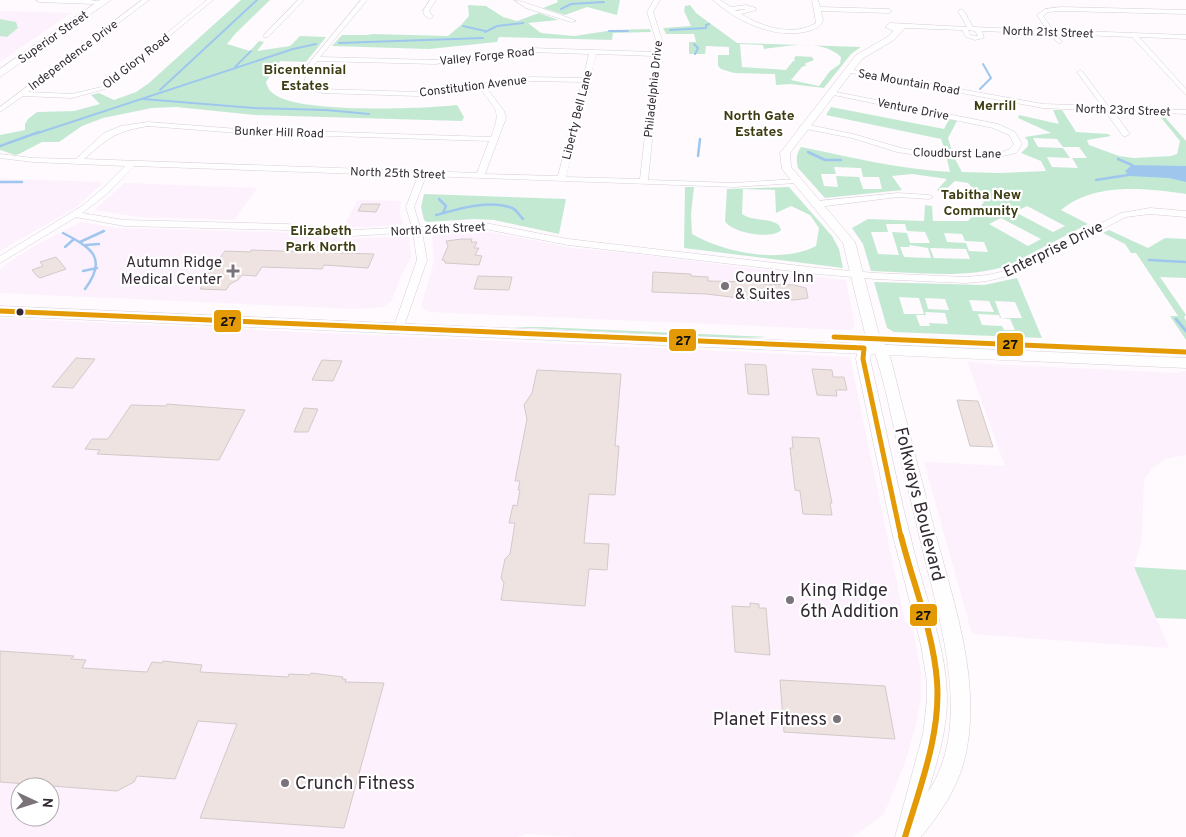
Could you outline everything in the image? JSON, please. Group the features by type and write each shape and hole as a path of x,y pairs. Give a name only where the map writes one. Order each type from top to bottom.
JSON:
{"main road":[{"name":"Superior Street","path":"0,67 96,3 106,0"},
{"name":"Superior Street","path":"0,74 96,3"},
{"path":"39,47 34,48 45,39 45,36"},
{"path":"0,300 395,325"},
{"path":"0,311 872,345 1186,363"},
{"path":"872,345 1186,352"}],"street":[{"path":"39,0 96,3"},
{"name":"Independence Drive","path":"0,110 146,0"},
{"name":"Old Glory Road","path":"21,94 72,96 104,88 210,0"},
{"path":"266,36 301,0"},
{"path":"315,59 364,0"},
{"path":"430,17 426,11 433,0"},
{"path":"517,0 528,7 573,21"},
{"name":"Philadelphia Drive","path":"644,181 659,36 650,14 657,0"},
{"path":"716,0 751,23 764,29 789,32 808,30 818,25 820,20 815,0"},
{"path":"1167,5 1175,11"},
{"path":"730,9 748,7 754,9 737,13"},
{"path":"818,9 888,8 892,38"},
{"path":"1036,9 1045,11 1058,9 1186,12"},
{"path":"890,25 967,29 961,11"},
{"path":"1045,11 1040,17 1059,42"},
{"name":"Folkways Boulevard","path":"900,27 892,38 864,53 848,71 788,147 784,158 787,170 846,238 852,250 872,345 941,587 957,661 961,693 959,735 947,780 934,803 905,837"},
{"name":"North 21st Street","path":"967,29 968,36 974,38 982,37 978,30 1186,37"},
{"path":"1134,35 1186,93"},
{"name":"Valley Forge Road","path":"315,59 429,62 523,50 658,54"},
{"name":"Liberty Bell Lane","path":"561,179 593,52"},
{"name":"Constitution Avenue","path":"315,59 301,80 306,86 318,90 417,94 531,79 586,80"},
{"name":"Sea Mountain Road","path":"848,71 1030,104 1059,107"},
{"path":"1080,72 1126,134"},
{"path":"480,176 501,119 501,114 482,86"},
{"name":"Venture Drive","path":"830,93 995,126 1012,134 1018,144"},
{"name":"North 23rd Street","path":"1059,107 1186,112"},
{"name":"Bunker Hill Road","path":"77,162 107,135 124,128 148,124 238,131 494,139"},
{"name":"Cloudburst Lane","path":"804,126 858,137 900,150 923,154 999,155 1013,151 1018,144"},
{"name":"North 25th Street","path":"0,156 22,160 734,185 796,182"},
{"path":"0,260 76,214 102,194 131,164"},
{"path":"395,325 420,266 421,246 411,215 410,205 423,174"},
{"path":"818,204 898,195 930,197"},
{"name":"Enterprise Drive","path":"858,275 946,279 987,278 1017,270 1124,215 1150,211 1186,214"},
{"name":"North 26th Street","path":"76,214 124,223 281,227 346,233 485,226 560,241 858,275"},
{"name":"Folkways Boulevard","path":"872,345 863,359 936,676 937,700 933,734 905,837"}],"shaded area":[{"path":"0,11 71,13 0,62"},
{"path":"0,178 104,182 75,208 0,251"},
{"name":"Elizabeth Park North","path":"124,183 257,188 235,220 138,217 95,210"},
{"path":"358,200 401,201 400,213 403,223 401,225 343,227"},
{"path":"81,222 116,228 277,232 351,239 405,236 409,237 411,258 402,274 391,302 382,307 355,309 0,293 0,270 6,264 36,245"},
{"path":"462,231 490,232 572,248 628,253 846,280 855,327 850,330 430,312 421,307 434,261 432,234"},
{"path":"0,318 850,357 905,622 912,623 921,672 921,697 915,729 904,765 884,814 852,837 574,837 526,834 517,837 0,837"},
{"path":"967,361 990,364 1176,373 1186,371 1186,455 1165,459 1152,468 1144,480 1142,539 1134,567 1169,648 972,634 924,462 1005,466"}],"green space":[{"path":"241,0 270,0 227,44 250,51 259,41 264,42 257,51 290,46 300,36 326,37 306,62 280,61 266,82 270,90 277,96 312,105 337,107 418,108 457,105 464,117 462,121 255,115 176,107 152,108 103,118 82,126 59,142 42,142 19,154 15,155 0,150 0,135 25,130 25,124 28,119 37,112 74,111 100,104 91,95 99,93 114,100 136,92 149,83"},
{"path":"557,0 620,0 617,15 587,7 565,15 543,8 558,2"},
{"path":"468,5 486,6 503,17 517,21 539,13 558,20 528,23 541,33 574,36 614,30 650,29 651,32 613,33 612,40 499,37 497,42 429,49 332,46 342,35 448,36 469,16"},
{"path":"690,5 696,13 737,43 804,45 764,49 763,45 740,44 742,67 786,70 795,61 794,58 796,56 812,57 814,60 804,64 807,65 802,67 791,80 819,86 830,71 840,64 841,57 833,51 806,45 861,47 851,54 824,88 790,84 776,85 775,74 734,73 721,69 718,66 718,55 729,55 729,47 706,46 705,54 689,54 689,42 696,42 694,34 666,34 663,28 691,26 684,11 685,6"},
{"path":"0,19 16,22 18,28 7,37 0,36"},
{"path":"831,107 944,129 949,119 957,121 948,138 952,151 945,151 941,139 826,115"},
{"path":"1053,110 1062,110 1076,132 1108,134 1111,136 1087,140 1089,145 1119,156 1134,158 1171,156 1177,154 1180,141 1158,114 1163,115 1186,141 1186,194 1154,190 1121,189 1089,195 1074,201 1061,210 1088,224 1009,265 992,270 958,274 871,271 863,244 852,228 868,219 924,221 925,205 932,206 933,221 968,221 984,202 968,183 955,181 943,192 937,190 947,179 912,174 892,176 902,190 825,198 798,168 797,162 797,155 801,147 875,162 950,172 947,159 955,159 962,172 1046,171 1041,161 1021,153 1028,146 1028,141 1025,137 1051,133 1018,118 1019,115 1059,124","holes":["1033,138 1057,139 1063,147 1079,147 1087,158 1072,158 1078,168 1052,167 1047,157 1070,158 1063,148 1038,147","834,167 861,168 863,177 879,177 882,189 863,189 859,177 836,176 838,187 824,186 821,174 836,174","1027,206 1065,226 1053,232 1015,212","1001,218 1041,239 1028,246 989,224","886,224 905,224 907,231 925,232 930,243 910,243 907,233 892,232 899,255 878,254 871,232 888,232","944,233 962,234 965,241 984,242 988,252 969,251 966,243 947,242","909,245 928,248 931,258 904,257 900,247 910,247","930,248 966,249 970,259 934,258"]},
{"path":"685,187 694,187 691,214 692,234 705,241 737,251 770,255 802,251 816,246 819,228 810,215 791,206 776,213 775,190 743,189 742,214 775,223 779,225 781,230 776,233 761,235 735,229 725,221 727,189 789,187 832,236 839,249 843,268 684,248"},
{"path":"424,194 566,199 559,234 494,220 474,219 427,222 424,220 421,207"},
{"path":"1109,230 1148,248 1165,238 1186,239 1186,278 1160,277 1186,315 1184,317 1186,321 1186,340 1170,316 1178,316 1136,253 1131,253 1125,244 1103,233"},
{"path":"1017,278 1042,338 894,332 887,328 874,282 984,285","holes":["899,297 919,298 924,314 904,314","925,298 945,299 949,310 928,309","969,300 989,301 994,312 973,311","995,301 1015,302 1022,318 1001,318","925,312 945,313 948,324 929,323 930,326 920,326 916,315 926,315","978,314 999,315 1000,318 1010,319 1015,330 1004,330 1002,326 982,325"]},
{"path":"506,327 541,327 769,337 736,338"},
{"path":"1134,567 1186,570 1186,619 1156,618"}],"water":[{"path":"1132,165 1186,166 1186,182 1169,178 1129,176 1125,171"}],"building":[{"path":"362,204 380,204 376,212 358,211"},
{"path":"472,239 471,242 477,242 474,248 479,248 475,255 482,256 479,265 445,263 442,260 448,246 446,241"},
{"name":"Autumn Ridge Medical Center","path":"251,250 374,254 368,268 324,265 322,269 262,267 256,276 242,275 238,280 230,284 226,290 200,289 213,263 216,263 225,251 250,252"},
{"path":"56,257 66,269 40,278 32,270 43,266 40,262"},
{"name":"Country Inn & Suites","path":"653,272 691,274 691,276 708,277 708,281 794,285 806,288 808,298 795,300 764,298 764,301 706,294 652,292"},
{"path":"478,276 512,277 509,290 474,289"},
{"path":"76,358 95,359 73,388 52,387"},
{"path":"322,360 342,361 333,381 312,380"},
{"path":"745,364 766,365 769,395 748,394"},
{"path":"812,369 832,370 833,377 844,377 847,390 836,390 837,396 817,395"},
{"path":"537,370 621,374 615,446 619,446 615,495 589,494 584,543 609,544 607,570 589,569 585,606 501,600 504,583 501,578 505,559 510,554 515,523 509,523 513,505 517,506 520,490 518,490 520,481 515,481 527,419 524,405 532,393"},
{"path":"957,400 978,401 993,447 970,446"},
{"path":"167,404 245,410 219,460 97,454 100,450 85,449 92,439 108,439 131,405 166,406"},
{"path":"304,408 318,409 308,432 294,432"},
{"path":"792,437 819,438 832,503 830,503 832,515 803,514 800,491 795,490 790,448 793,448"},
{"path":"750,603 759,604 759,608 766,608 770,655 735,652 732,606 750,607"},
{"path":"0,651 74,656 71,659 86,660 82,668 147,672 152,662 162,663 163,661 202,665 200,672 288,677 289,674 310,675 311,673 343,677 342,679 346,679 345,682 384,683 344,828 200,818 237,724 198,721 175,779 137,776 134,782 117,791 60,787 60,777 10,777 10,783 0,782"},
{"name":"Planet Fitness","path":"780,680 885,686 895,739 784,732"}],"waterway":[{"path":"160,90 257,0"},
{"path":"561,9 571,4 604,2"},
{"path":"485,32 497,26 523,23"},
{"path":"670,30 706,28 706,25 709,24"},
{"path":"463,26 485,31"},
{"path":"609,31 628,31"},
{"path":"339,43 483,38"},
{"path":"35,134 293,49 316,44"},
{"path":"694,44 698,48 695,54"},
{"path":"235,67 251,51"},
{"path":"980,89 991,78 983,64"},
{"path":"143,99 254,108 326,110 369,114"},
{"path":"0,146 39,132"},
{"path":"698,156 700,139"},
{"path":"808,152 825,160 841,160"},
{"path":"1118,159 1132,165"},
{"path":"1096,180 1128,175"},
{"path":"0,182 22,182"},
{"path":"439,199 446,206 443,213"},
{"path":"436,215 474,206 494,204 512,208 523,219"},
{"path":"80,242 104,231"},
{"path":"63,233 74,239"},
{"path":"65,247 74,239"},
{"path":"74,239 89,249 94,255 95,268"},
{"path":"86,245 99,244"},
{"path":"1149,260 1186,262"},
{"path":"83,271 95,268"},
{"path":"85,289 95,268"},
{"path":"1176,319 1186,331"}],"transit line":[{"name":"27","path":"0,311 864,348 863,359 894,507 927,627 937,682 936,718 930,752 905,837"},
{"name":"27","path":"834,337 1186,352"}],"place":[{"name":"Autumn Ridge Medical Center","path":"233,271"},
{"name":"Country Inn & Suites","path":"725,286"},
{"name":"King Ridge 6th Addition","path":"790,600"},
{"name":"Planet Fitness","path":"837,719"},
{"name":"Crunch Fitness","path":"285,783"}],"district":[{"name":"Bicentennial Estates","path":"305,78"},
{"name":"Merrill","path":"995,105"},
{"name":"North Gate Estates","path":"759,124"},
{"name":"Tabitha New Community","path":"981,202"},
{"name":"Elizabeth Park North","path":"321,238"}]}
